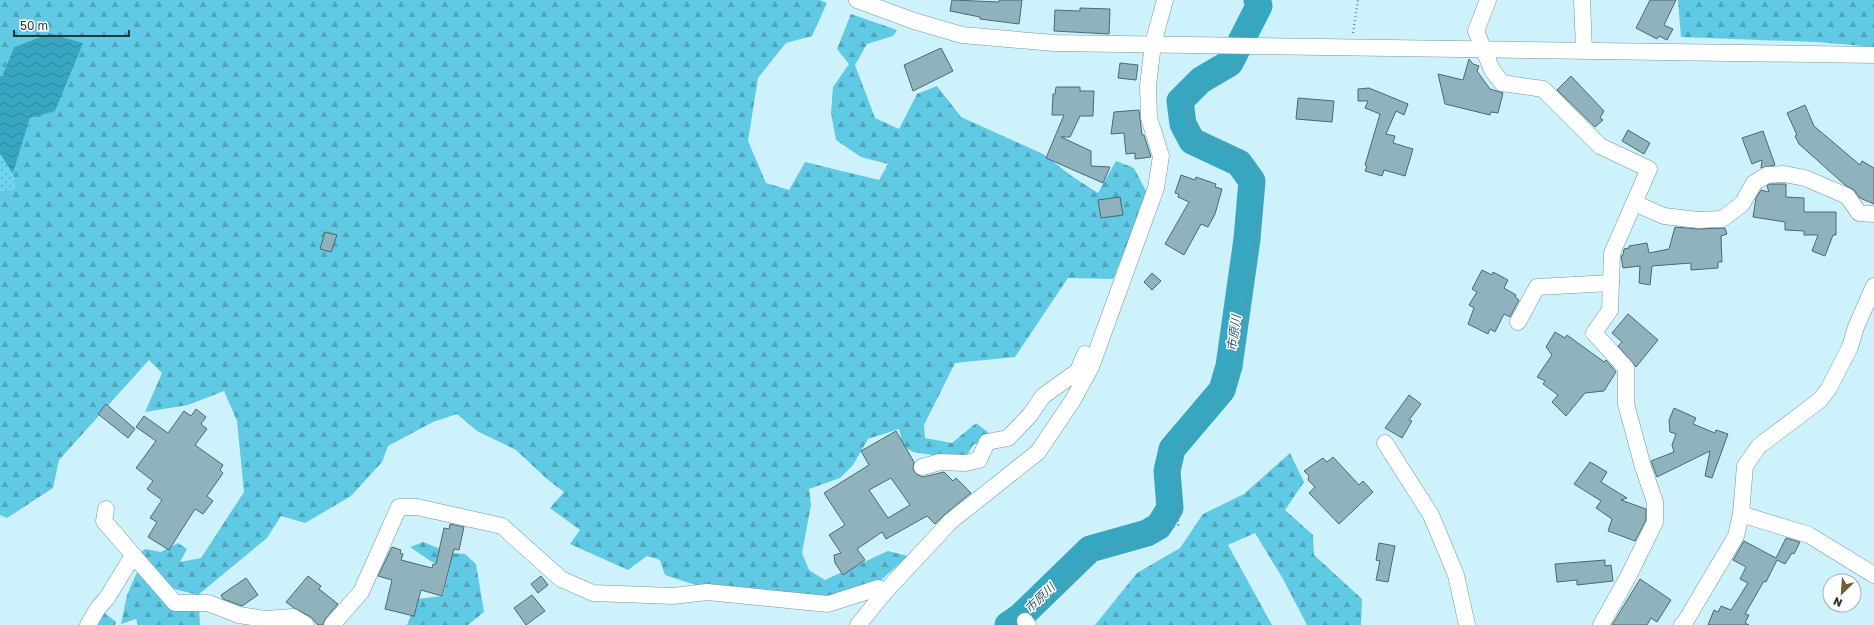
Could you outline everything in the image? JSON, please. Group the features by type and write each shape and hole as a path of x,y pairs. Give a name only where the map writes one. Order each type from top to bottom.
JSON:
{"street":[{"path":"857,0 914,21 962,35 1054,44 1153,44 1231,47 1481,48 1874,55"},
{"path":"858,625 884,593 951,522 1038,452 1073,400 1091,367 1156,188 1161,156 1149,118 1148,86 1153,44 1165,0"},
{"path":"1488,0 1476,31 1481,48 1492,70 1502,83 1543,89 1600,146 1649,169 1612,253 1610,310 1594,332 1626,368 1626,404 1643,467 1655,502 1655,522 1628,577 1601,625"},
{"path":"1582,0 1584,50"},
{"path":"1634,203 1664,216 1698,220 1722,218 1742,204 1754,183 1767,175 1784,174 1805,178 1847,196 1859,214 1874,214"},
{"path":"1518,322 1537,287 1611,283"},
{"path":"1682,625 1736,536 1741,514 1745,466 1759,446 1820,400 1829,388 1850,346 1856,327 1874,286"},
{"path":"922,467 940,462 965,463 978,460 987,442 1008,438 1030,415 1043,396 1078,371 1094,338 1102,337"},
{"path":"1385,443 1431,515 1456,575 1467,625"},
{"path":"332,625 361,592 399,507 417,507 502,526 561,579 593,593 673,596 707,592 828,604 878,588 884,593"},
{"path":"106,509 104,521 175,603 208,603 239,615 265,619 293,617 306,625"},
{"path":"1741,514 1809,535 1874,575"},
{"path":"88,625 134,556"}],"path":[{"path":"1351,47 1358,0"},
{"path":"1026,623 1093,558 1178,525 1177,454 1197,427 1226,394 1236,371 1262,198 1259,175 1243,154 1206,138 1188,122 1189,102 1203,89 1233,74 1249,47"}],"shaded area":[{"path":"0,154 13,174 15,189 0,191"}],"green space":[{"path":"0,0 820,0 827,3 812,36 786,43 758,78 748,141 766,183 789,190 805,162 879,180 888,164 861,157 836,140 831,113 833,87 849,64 837,49 851,14 897,30 893,36 867,44 855,65 875,118 899,129 917,94 937,86 961,117 1043,154 1073,177 1098,193 1116,161 1134,168 1148,195 1113,279 1068,278 1015,357 955,363 924,425 925,438 952,443 976,423 994,437 973,445 964,460 913,452 903,446 899,429 868,439 853,465 840,478 809,489 811,505 802,553 809,570 825,580 888,551 908,556 869,591 829,597 705,588 665,575 660,560 647,556 628,570 570,544 580,530 550,508 564,492 548,480 516,450 477,431 457,414 433,422 388,446 382,462 351,496 305,523 281,516 267,538 198,595 174,589 156,573 140,553 145,549 161,552 178,543 187,549 180,562 201,558 244,492 237,421 224,391 188,405 145,412 162,373 149,360 59,460 53,488 7,518 0,515 0,191 15,189 13,174 30,118 83,43 50,33 14,47 2,76 0,76"},
{"path":"1678,0 1874,0 1874,47 1817,42 1681,37"},
{"path":"1290,453 1304,482 1285,510 1313,535 1314,555 1362,599 1361,625 1307,625 1283,579 1255,533 1228,545 1272,625 1095,625 1137,573 1180,548 1203,514 1244,494"},
{"path":"423,542 451,553 465,554 476,564 484,612 468,625 407,625 417,599 443,596 450,567 432,562 410,547"},
{"path":"138,570 199,609 200,625 138,625 136,619 121,624 127,595"},
{"path":"101,610 116,622 115,625 93,625"}],"water":[{"path":"50,33 83,43 55,111 30,118 13,174 0,154 0,76 2,76 14,47"}],"building":[{"path":"952,0 999,2 999,0 1022,0 1019,24 980,19 980,17 950,11"},
{"path":"1650,0 1676,0 1664,25 1673,29 1667,40 1659,36 1657,39 1636,28"},
{"path":"1080,8 1110,9 1109,34 1054,31 1055,10 1080,11"},
{"path":"941,48 953,71 913,91 904,65"},
{"path":"1469,59 1473,64 1479,66 1477,71 1490,89 1503,93 1498,113 1491,112 1490,115 1445,104 1438,74 1463,80"},
{"path":"1120,63 1138,65 1136,80 1118,78"},
{"path":"1571,76 1604,111 1600,118 1603,120 1595,127 1557,90"},
{"path":"1056,87 1080,87 1080,91 1094,91 1093,116 1080,116 1070,137 1061,137 1091,151 1091,166 1110,167 1103,183 1046,158 1064,115 1052,115 1053,94 1055,94"},
{"path":"1369,88 1408,104 1404,115 1396,111 1386,134 1395,136 1393,143 1413,149 1405,176 1384,170 1382,176 1365,171 1367,166 1365,165 1380,114 1365,108 1368,101 1358,101 1358,89"},
{"path":"1298,98 1334,101 1332,122 1296,119"},
{"path":"1805,105 1814,126 1860,165 1862,161 1874,168 1874,204 1860,198 1854,190 1845,185 1799,144 1795,136 1797,135 1787,113"},
{"path":"1139,110 1142,135 1144,135 1151,157 1135,159 1135,153 1126,154 1124,133 1111,134 1114,112"},
{"path":"1628,130 1650,143 1644,154 1622,141"},
{"path":"1763,131 1775,165 1761,168 1762,160 1752,164 1742,138"},
{"path":"1181,175 1195,180 1196,177 1216,184 1215,187 1222,189 1215,214 1208,227 1201,224 1184,255 1165,244 1189,202 1178,197 1179,194 1175,193"},
{"path":"1770,184 1786,184 1786,197 1804,198 1804,212 1836,212 1836,235 1833,235 1825,256 1812,251 1818,235 1804,235 1804,231 1785,230 1785,222 1753,217 1756,198 1761,190 1769,192 1767,186"},
{"path":"1120,197 1123,215 1101,218 1098,200"},
{"path":"1675,227 1698,229 1725,228 1727,234 1721,236 1722,262 1718,262 1718,268 1691,270 1691,263 1652,266 1650,285 1639,283 1640,266 1623,268 1621,256 1623,255 1624,249 1629,248 1629,246 1647,243 1649,253 1669,249"},
{"path":"325,232 337,235 331,252 320,249"},
{"path":"1482,270 1492,275 1493,272 1508,280 1504,288 1516,295 1515,297 1519,300 1510,317 1504,314 1495,332 1490,329 1488,334 1468,324 1474,308 1469,305 1477,292 1472,289"},
{"path":"1152,273 1161,281 1152,290 1144,282"},
{"path":"1628,314 1658,340 1636,367 1618,346 1622,342 1612,333"},
{"path":"1555,332 1565,338 1567,335 1604,362 1606,360 1616,372 1604,391 1585,393 1566,416 1552,402 1558,395 1543,384 1545,381 1537,377 1552,355 1546,347"},
{"path":"1409,395 1421,404 1409,420 1412,421 1402,438 1385,428"},
{"path":"106,404 135,429 128,438 98,414"},
{"path":"1674,408 1696,418 1693,424 1715,433 1716,430 1728,434 1712,478 1705,476 1710,451 1657,477 1651,461 1674,452 1672,445 1676,434 1670,432 1669,420"},
{"path":"196,409 206,417 201,424 207,429 195,445 223,465 220,470 223,473 207,496 213,501 203,514 195,509 169,550 148,537 157,522 150,518 162,500 147,489 153,481 136,468 156,441 136,427 144,416 168,433 184,411 191,416"},
{"path":"896,431 914,462 913,469 916,474 923,477 944,472 953,481 956,478 971,493 935,524 927,516 886,539 882,532 857,549 865,560 843,575 835,563 834,555 841,553 829,535 845,525 824,493 869,465 861,451","holes":["891,478 910,505 888,518 869,490"]},
{"path":"1333,457 1359,485 1363,481 1373,492 1339,524 1309,493 1315,487 1308,480 1309,476 1304,471 1323,458 1327,462"},
{"path":"1590,462 1607,472 1601,482 1627,498 1621,500 1646,509 1646,520 1635,541 1608,531 1612,519 1596,508 1601,501 1574,484"},
{"path":"450,524 464,527 459,550 454,549 442,596 421,590 414,616 385,609 392,580 378,576 392,547 401,550 400,553 403,554 401,560 432,568 433,564 436,564 444,528 449,529"},
{"path":"1786,538 1800,542 1794,554 1792,553 1785,564 1777,560 1766,582 1764,581 1745,614 1749,615 1745,623 1749,625 1708,625 1714,610 1718,612 1721,606 1731,610 1748,583 1740,579 1746,567 1733,560 1744,541 1776,558"},
{"path":"1379,543 1395,546 1388,582 1376,580 1380,561 1376,560"},
{"path":"1605,560 1605,566 1611,565 1613,581 1577,585 1577,580 1557,582 1555,564"},
{"path":"308,576 321,586 319,589 338,604 325,619 323,625 318,625 311,617 286,602"},
{"path":"541,576 548,585 538,593 531,584"},
{"path":"246,578 258,595 242,606 223,599 221,595"},
{"path":"1640,579 1671,600 1657,622 1651,618 1647,625 1612,625"},
{"path":"532,595 545,611 526,625 514,608"}],"waterway":[{"name":"市原川","path":"1008,625 1021,616 1090,549 1147,533 1159,526 1170,508 1167,471 1172,449 1222,390 1229,366 1247,239 1252,181 1239,163 1192,141 1183,124 1180,101 1201,80 1230,63 1259,6 1257,0"}]}
